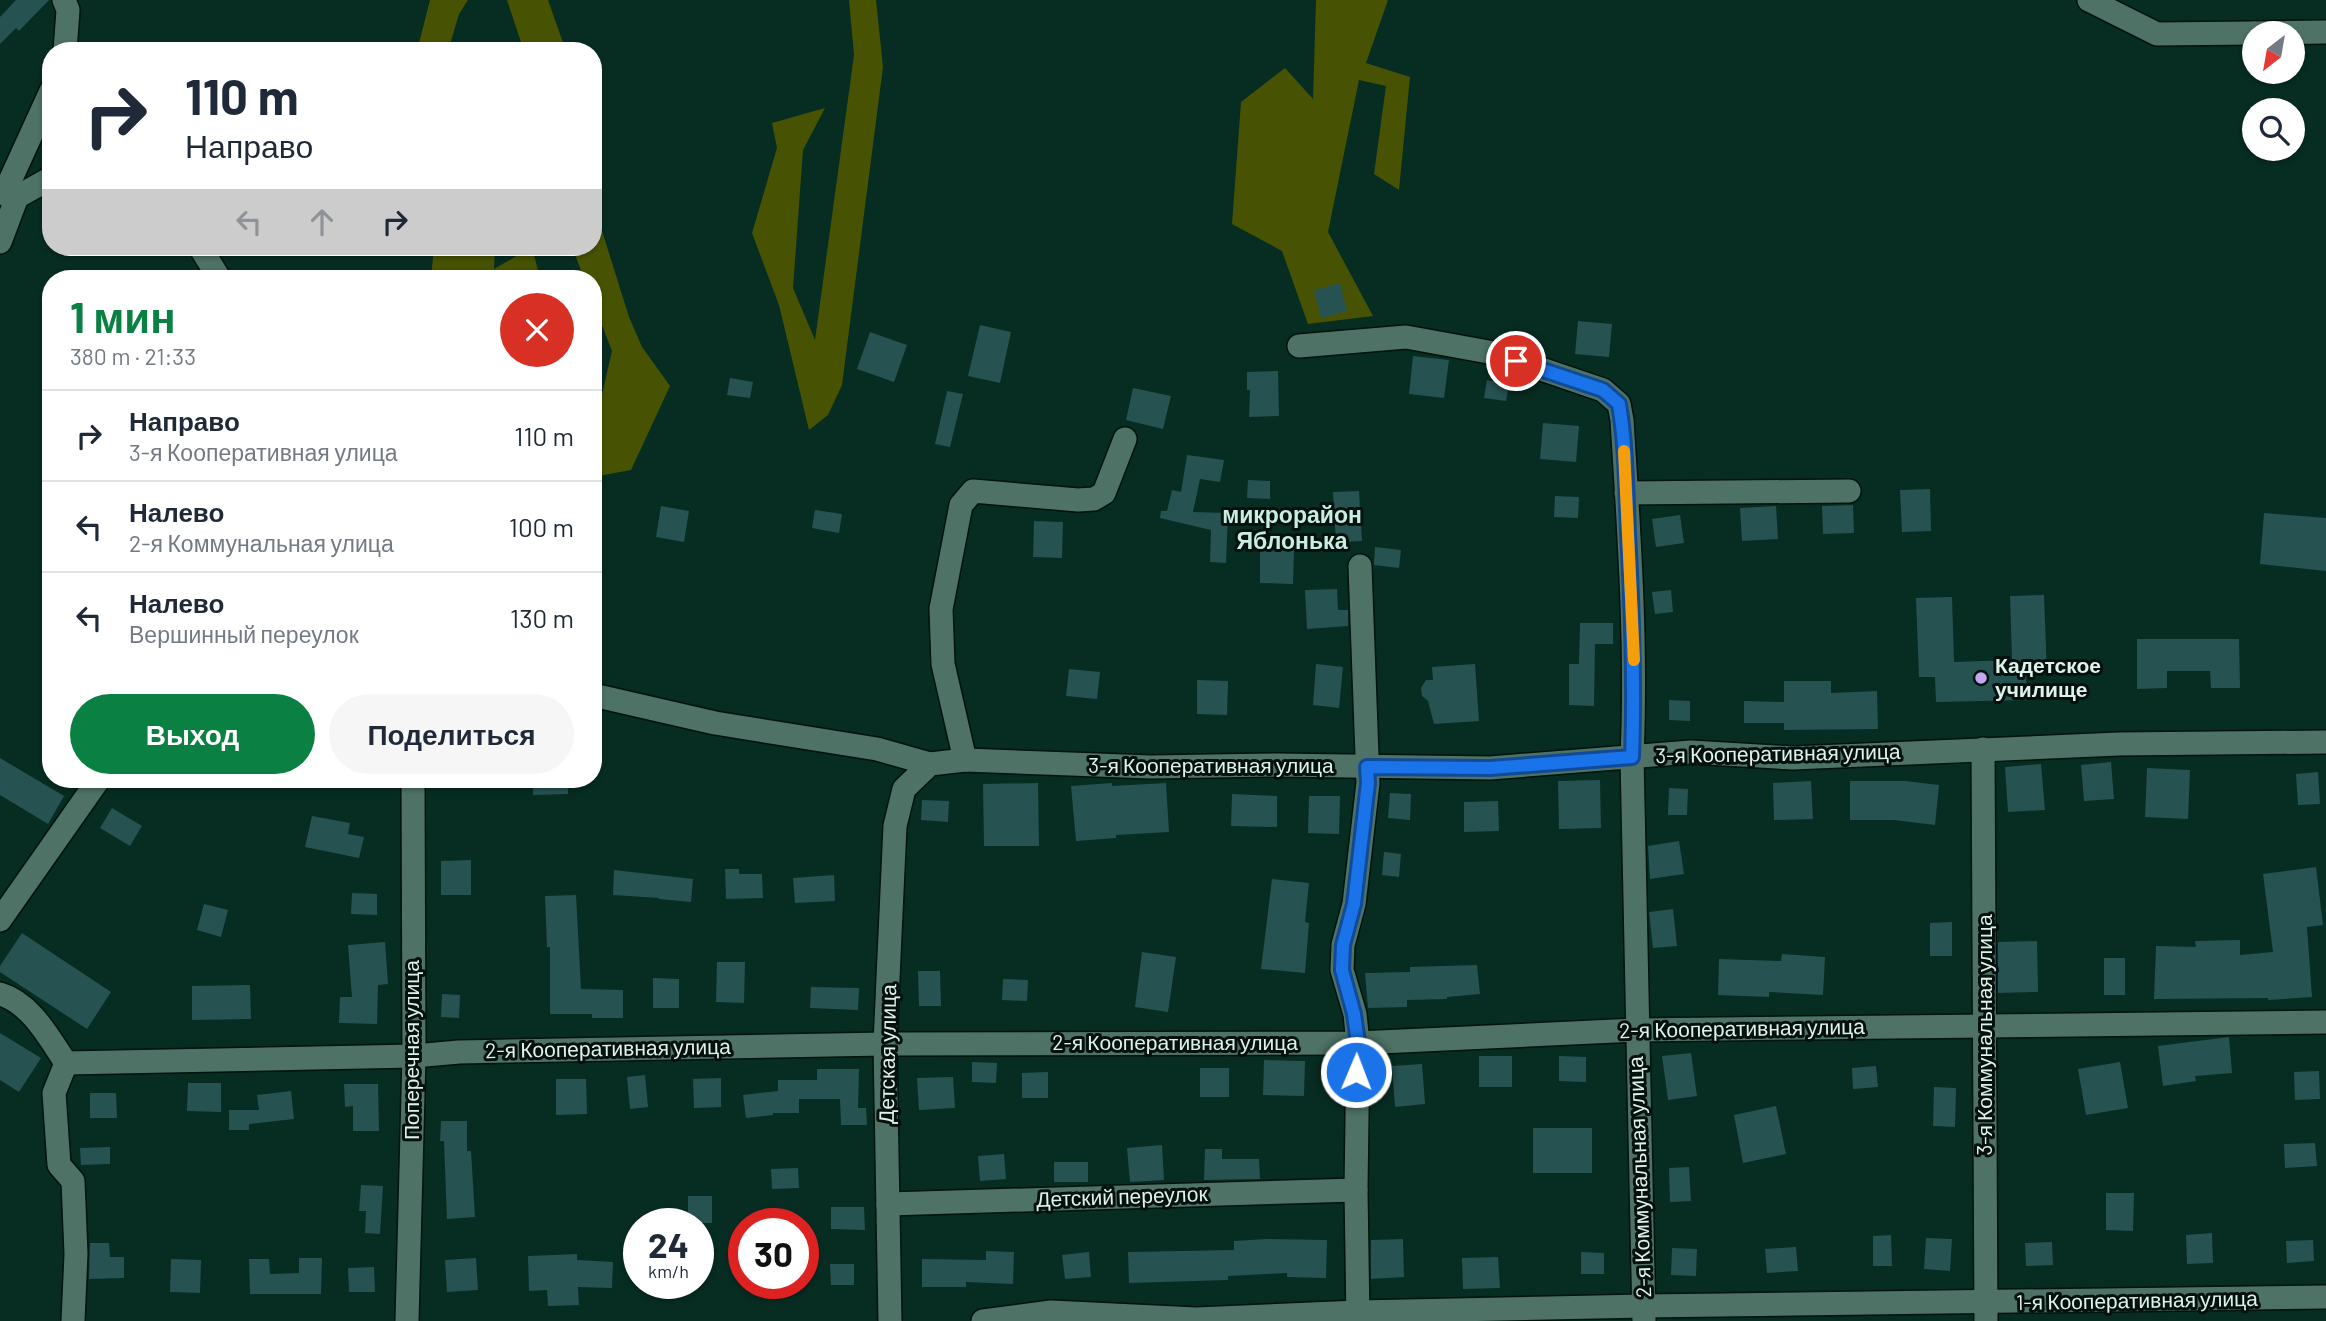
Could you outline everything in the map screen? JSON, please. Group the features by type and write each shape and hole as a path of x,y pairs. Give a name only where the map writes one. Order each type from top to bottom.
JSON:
{"street":[{"path":"64,0 68,10 66,42"},
{"path":"2089,0 2157,34 2242,33"},
{"path":"2305,32 2326,32"},
{"path":"0,242 7,195 42,112"},
{"path":"7,195 42,181"},
{"name":"2-я Коммунальная улица","path":"1299,346 1406,337 1494,354 1603,390 1619,404 1633,628 1636,1030 1644,1313"},
{"path":"965,760 943,664 941,609 961,505 973,491 1094,499 1104,492 1125,439"},
{"path":"1626,493 1849,491"},
{"path":"1358,1317 1358,1043 1354,1014 1342,970 1343,945 1354,904 1368,783 1360,566"},
{"path":"602,697 715,723 877,749 930,764"},
{"name":"3-я Кооперативная улица","path":"930,764 965,760 1151,767 1278,765 1490,768 1691,752 1793,758 1983,749 2264,741 2326,742"},
{"name":"3-я Коммунальная улица","path":"1983,749 1986,1312"},
{"name":"Детская улица","path":"890,1321 885,1044 895,826 904,789 930,764"},
{"path":"0,920 93,788"},
{"name":"Поперечная улица","path":"407,1321 414,1056 413,788"},
{"path":"0,994 12,998 36,1020 66,1063 54,1093 59,1165 73,1181 76,1254 73,1321"},
{"name":"2-я Кооперативная улица","path":"66,1063 885,1044 1358,1043 1636,1030 2326,1022"},
{"name":"Детский переулок","path":"888,1203 1356,1190"},
{"name":"1-я Кооперативная улица","path":"983,1321 1051,1311 1196,1320 1644,1313 1986,1312 2326,1297"}],"green space":[{"path":"430,0 468,0 459,14 451,42 419,42"},
{"path":"507,0 548,0 563,42 521,42"},
{"path":"849,0 876,0 883,67 842,385 828,415 809,430 779,305 752,233 777,148 772,123 825,108 803,150 793,288 815,340 854,55"},
{"path":"1316,0 1388,0 1366,63 1410,77 1399,190 1374,174 1386,86 1359,80 1328,232 1373,316 1308,324 1282,251 1232,224 1241,102 1285,68 1313,99"},
{"path":"602,231 629,317 642,347 670,386 631,470 602,475 602,394 612,351 602,325 602,270 581,270 575,256 602,256"},
{"path":"433,256 495,256 494,269 516,256 534,256 538,270 432,270"}],"building":[{"path":"16,0 49,0 19,31 16,28 0,44 0,17"},
{"path":"1340,283 1347,311 1321,318 1314,290"},
{"path":"1578,321 1612,324 1609,357 1575,354"},
{"path":"980,325 1011,332 1000,383 968,376"},
{"path":"870,332 907,345 894,382 857,369"},
{"path":"1413,356 1449,360 1444,398 1409,394"},
{"path":"1278,371 1279,416 1249,417 1250,390 1247,390 1247,372"},
{"path":"730,378 753,382 750,398 727,395"},
{"path":"1487,380 1509,384 1506,401 1484,398"},
{"path":"1133,388 1171,396 1163,429 1126,420"},
{"path":"947,391 963,394 950,447 935,444"},
{"path":"1543,423 1579,426 1576,462 1540,459"},
{"path":"1187,455 1224,460 1220,482 1200,479 1193,512 1228,513 1226,563 1210,562 1211,530 1160,518 1161,511 1167,511 1172,490 1181,492"},
{"path":"1248,480 1270,481 1270,499 1247,498"},
{"path":"1930,489 1931,531 1902,532 1900,490"},
{"path":"1359,491 1362,541 1336,542 1333,492"},
{"path":"1555,496 1579,497 1578,518 1554,517"},
{"path":"1853,505 1854,533 1823,534 1822,506"},
{"path":"661,506 689,511 684,542 656,537"},
{"path":"1776,506 1778,539 1742,541 1740,508"},
{"path":"815,510 842,514 839,533 812,528"},
{"path":"2264,513 2326,518 2326,571 2260,564"},
{"path":"1680,515 1684,543 1656,547 1652,519"},
{"path":"1034,521 1063,522 1062,558 1033,557"},
{"path":"1375,547 1401,550 1399,568 1374,565"},
{"path":"1260,548 1294,548 1293,584 1260,583"},
{"path":"1337,589 1338,610 1348,610 1348,626 1307,629 1305,590"},
{"path":"1671,590 1673,612 1655,614 1652,592"},
{"path":"2044,595 2047,674 2026,675 2027,700 1936,702 1935,677 1919,677 1916,598 1952,597 1954,662 2012,660 2010,596"},
{"path":"1580,623 1613,623 1613,644 1595,644 1594,706 1569,705 1569,664 1579,664"},
{"path":"2137,639 2239,639 2240,688 2211,688 2210,671 2167,671 2167,688 2137,689"},
{"path":"1316,664 1343,667 1339,708 1313,705"},
{"path":"1475,664 1479,721 1434,724 1428,701 1422,696 1421,688 1426,680 1433,680 1432,667"},
{"path":"1069,669 1100,672 1097,699 1066,696"},
{"path":"1197,680 1228,681 1227,715 1197,714"},
{"path":"1784,681 1831,681 1831,693 1877,691 1878,729 1784,730 1784,723 1744,723 1744,701 1784,702"},
{"path":"1669,700 1690,701 1690,721 1669,720"},
{"path":"0,758 42,783 42,788 51,788 64,796 48,824 0,795"},
{"path":"2111,762 2114,799 2084,801 2081,765"},
{"path":"2041,764 2045,810 2008,812 2005,767"},
{"path":"2147,768 2190,770 2188,819 2145,817"},
{"path":"2318,772 2320,804 2298,805 2296,774"},
{"path":"1600,780 1601,828 1559,829 1558,781"},
{"path":"1811,781 1813,819 1774,820 1773,783"},
{"path":"1850,781 1905,781 1939,785 1935,825 1894,820 1850,820"},
{"path":"1038,783 1039,846 984,846 983,784"},
{"path":"1112,783 1112,786 1166,783 1169,832 1116,835 1116,838 1076,841 1071,786"},
{"path":"533,788 568,788 568,794 533,795"},
{"path":"1669,788 1688,789 1687,815 1668,815"},
{"path":"1390,793 1411,794 1410,820 1388,818"},
{"path":"1232,794 1277,796 1277,827 1231,826"},
{"path":"1309,796 1340,796 1339,834 1308,833"},
{"path":"922,800 949,801 948,822 921,820"},
{"path":"1498,801 1499,831 1464,832 1464,802"},
{"path":"112,808 142,826 130,846 100,828"},
{"path":"312,816 350,823 348,834 364,837 359,858 305,847"},
{"path":"1679,841 1684,874 1650,879 1648,846"},
{"path":"1384,852 1401,854 1399,877 1382,875"},
{"path":"471,860 471,895 441,895 441,861"},
{"path":"2316,867 2323,925 2307,927 2312,997 2268,1000 2154,999 2156,946 2196,947 2195,941 2240,940 2240,955 2273,952 2263,874"},
{"path":"725,869 739,869 739,874 762,874 763,898 726,899"},
{"path":"614,870 693,879 691,902 613,895"},
{"path":"834,875 835,901 795,903 793,878"},
{"path":"1272,879 1309,883 1305,922 1309,923 1305,973 1261,969"},
{"path":"352,893 377,894 377,915 351,914"},
{"path":"576,895 581,989 623,990 623,1018 592,1018 592,1014 550,1014 550,947 547,947 545,896"},
{"path":"204,904 228,910 221,937 197,930"},
{"path":"1673,909 1677,946 1653,948 1649,912"},
{"path":"1952,922 1952,956 1930,956 1930,923"},
{"path":"22,933 111,992 87,1029 0,972 0,966"},
{"path":"2037,941 2038,992 1998,993 1998,942"},
{"path":"385,942 388,984 378,985 377,1024 339,1023 340,997 352,997 348,945"},
{"path":"1142,952 1176,957 1168,1012 1135,1007"},
{"path":"1782,954 1825,957 1823,995 1769,992 1769,997 1718,995 1719,959 1781,961"},
{"path":"2104,958 2125,958 2125,995 2104,995"},
{"path":"717,962 745,962 744,1003 716,1002"},
{"path":"1477,965 1480,994 1447,999 1407,1000 1407,1007 1368,1008 1365,973 1410,972 1410,967"},
{"path":"918,971 940,971 941,1006 919,1006"},
{"path":"653,978 679,979 679,1008 653,1008"},
{"path":"1003,979 1028,980 1027,1001 1002,1000"},
{"path":"250,985 251,1019 192,1020 192,986"},
{"path":"811,987 859,988 858,1010 810,1008"},
{"path":"442,994 460,995 459,1018 441,1017"},
{"path":"0,1033 41,1058 19,1092 0,1080"},
{"path":"2229,1037 2232,1073 2195,1076 2196,1081 2163,1086 2158,1046"},
{"path":"1691,1053 1697,1096 1668,1100 1662,1056"},
{"path":"1479,1056 1512,1056 1512,1087 1479,1087"},
{"path":"1559,1056 1586,1057 1586,1082 1559,1081"},
{"path":"1264,1060 1305,1061 1304,1096 1263,1095"},
{"path":"972,1062 997,1063 996,1083 972,1082"},
{"path":"2120,1062 2128,1108 2086,1115 2078,1069"},
{"path":"1422,1064 1425,1104 1395,1107 1392,1066"},
{"path":"1876,1066 1878,1087 1853,1089 1852,1068"},
{"path":"1200,1068 1229,1068 1229,1097 1200,1097"},
{"path":"817,1069 859,1069 858,1108 866,1108 867,1125 841,1125 840,1099 799,1099 799,1113 773,1113 746,1118 743,1095 778,1091 778,1080 817,1080"},
{"path":"2319,1071 2320,1099 2295,1100 2294,1072"},
{"path":"1048,1072 1048,1098 1022,1098 1022,1073"},
{"path":"645,1075 648,1107 630,1109 627,1077"},
{"path":"953,1077 955,1108 919,1110 917,1078"},
{"path":"721,1078 721,1107 694,1108 693,1079"},
{"path":"556,1079 586,1079 587,1114 556,1115"},
{"path":"188,1083 221,1083 221,1112 187,1111"},
{"path":"344,1084 378,1084 379,1131 353,1131 353,1106 345,1107"},
{"path":"1934,1087 1956,1088 1955,1127 1933,1126"},
{"path":"291,1091 294,1119 249,1124 249,1130 229,1130 229,1110 259,1110 257,1095"},
{"path":"90,1093 116,1093 117,1118 90,1118"},
{"path":"1776,1106 1786,1154 1743,1163 1734,1115"},
{"path":"441,1121 467,1121 467,1151 471,1151 475,1217 447,1219 444,1141 440,1141"},
{"path":"1533,1128 1592,1128 1592,1173 1533,1173"},
{"path":"2315,1143 2317,1166 2285,1168 2284,1144"},
{"path":"1162,1145 1164,1180 1130,1182 1127,1148"},
{"path":"110,1147 110,1164 81,1165 80,1148"},
{"path":"1205,1149 1222,1149 1222,1159 1259,1159 1260,1179 1204,1180"},
{"path":"1004,1154 1006,1179 980,1181 978,1156"},
{"path":"1054,1162 1088,1162 1088,1182 1054,1182"},
{"path":"1689,1167 1691,1201 1670,1202 1669,1168"},
{"path":"798,1168 799,1188 772,1189 771,1169"},
{"path":"361,1185 383,1186 380,1234 365,1233 366,1211 359,1211"},
{"path":"2106,1193 2134,1193 2133,1231 2106,1230"},
{"path":"688,1196 712,1196 712,1208 688,1208"},
{"path":"831,1207 864,1207 865,1230 831,1229"},
{"path":"2212,1233 2213,1263 2187,1264 2186,1235"},
{"path":"1891,1235 1892,1266 1873,1266 1873,1236"},
{"path":"1926,1238 1952,1239 1950,1271 1924,1269"},
{"path":"1403,1239 1404,1277 1371,1279 1371,1240"},
{"path":"1327,1240 1326,1278 1287,1277 1287,1273 1228,1276 1228,1280 1129,1283 1128,1252 1234,1250 1234,1241"},
{"path":"2313,1240 2314,1261 2287,1263 2286,1241"},
{"path":"2052,1242 2053,1265 2026,1266 2025,1243"},
{"path":"90,1243 109,1243 110,1257 124,1257 124,1278 89,1279"},
{"path":"1796,1247 1798,1271 1767,1273 1765,1249"},
{"path":"1672,1248 1697,1249 1696,1276 1671,1275"},
{"path":"986,1251 1014,1252 1013,1284 966,1282 966,1287 922,1287 922,1259 986,1260"},
{"path":"1089,1252 1091,1277 1065,1279 1062,1255"},
{"path":"1581,1252 1604,1253 1604,1274 1581,1274"},
{"path":"577,1254 577,1260 613,1262 612,1288 578,1287 579,1305 548,1306 547,1290 529,1291 528,1256"},
{"path":"1498,1257 1500,1288 1463,1289 1462,1258"},
{"path":"299,1258 322,1258 321,1294 250,1294 249,1259 269,1259 270,1274 299,1273"},
{"path":"476,1258 478,1290 447,1292 445,1260"},
{"path":"171,1259 201,1260 200,1293 170,1292"},
{"path":"830,1264 854,1264 854,1285 831,1285"},
{"path":"374,1267 375,1292 349,1292 348,1268"}],"slow traffic":[{"path":"1624,451 1634,660"}],"place":[{"name":"Кадетское училище","path":"1981,678"}],"district":[{"name":"микрорайон Яблонька","path":"1292,528"}],"route":[{"path":"1356,1072 1358,1043 1354,1014 1342,970 1343,945 1354,904 1368,783 1367,767 1490,768 1632,757 1633,628 1619,404 1603,390 1516,361"}]}
